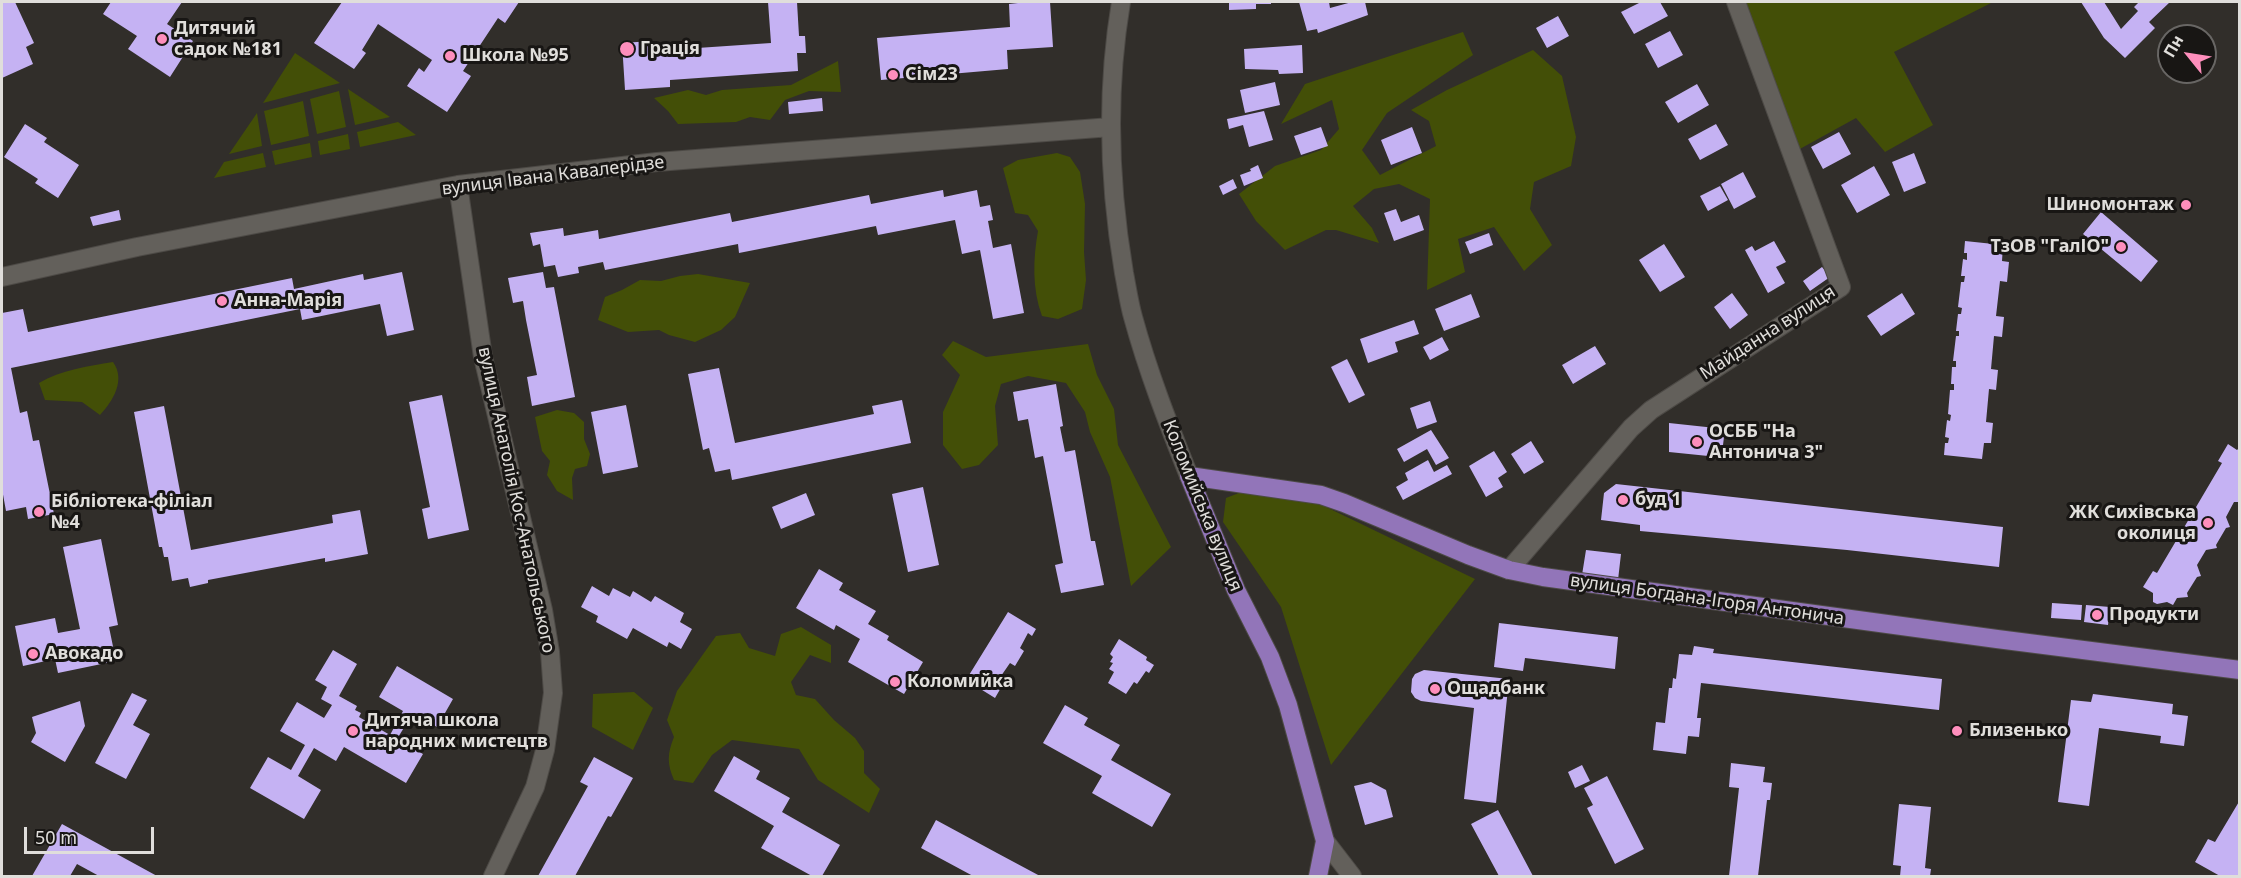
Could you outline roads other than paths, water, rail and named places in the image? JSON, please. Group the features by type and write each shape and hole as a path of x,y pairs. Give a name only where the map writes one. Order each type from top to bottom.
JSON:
{"main road":[{"name":"вулиця Богдана-Ігоря Антонича","path":"1189,476 1321,495 1468,555 1509,570 1544,578 2240,670"},
{"name":"Коломийська вулиця","path":"1189,476 1236,590 1270,657 1288,705 1325,841 1317,876"}],"street":[{"name":"Коломийська вулиця","path":"1121,2 1112,84 1111,127 1115,206 1121,252 1132,315 1157,398 1189,476"},
{"name":"Майданна вулиця","path":"1509,570 1630,428 1651,410 1841,287 1736,2"},
{"name":"вулиця Івана Кавалерідзе","path":"2,277 137,247 458,185 657,162 1111,127"},
{"name":"вулиця Анатолія Кос-Анатольського","path":"458,185 483,357 543,610 554,693 545,750 535,787 493,876"},
{"path":"1325,841 1352,876"}],"place":[{"name":"Дитячий садок №181","path":"162,39"},
{"name":"Грація","path":"627,49"},
{"name":"Школа №95","path":"450,56"},
{"name":"Сім23","path":"893,75"},
{"name":"Шиномонтаж","path":"2186,205"},
{"name":"ТзОВ \"ГалІО\"","path":"2121,247"},
{"name":"Анна-Марія","path":"222,301"},
{"name":"ОСББ \"На Антонича 3\"","path":"1697,442"},
{"name":"буд 1","path":"1623,500"},
{"name":"Бібліотека-філіал №4","path":"39,512"},
{"name":"ЖК Сихівська околиця","path":"2208,523"},
{"name":"Продукти","path":"2097,615"},
{"name":"Авокадо","path":"33,654"},
{"name":"Коломийка","path":"895,682"},
{"name":"Ощадбанк","path":"1435,689"},
{"name":"Дитяча школа народних мистецтв","path":"353,731"},
{"name":"Близенько","path":"1957,731"}]}
